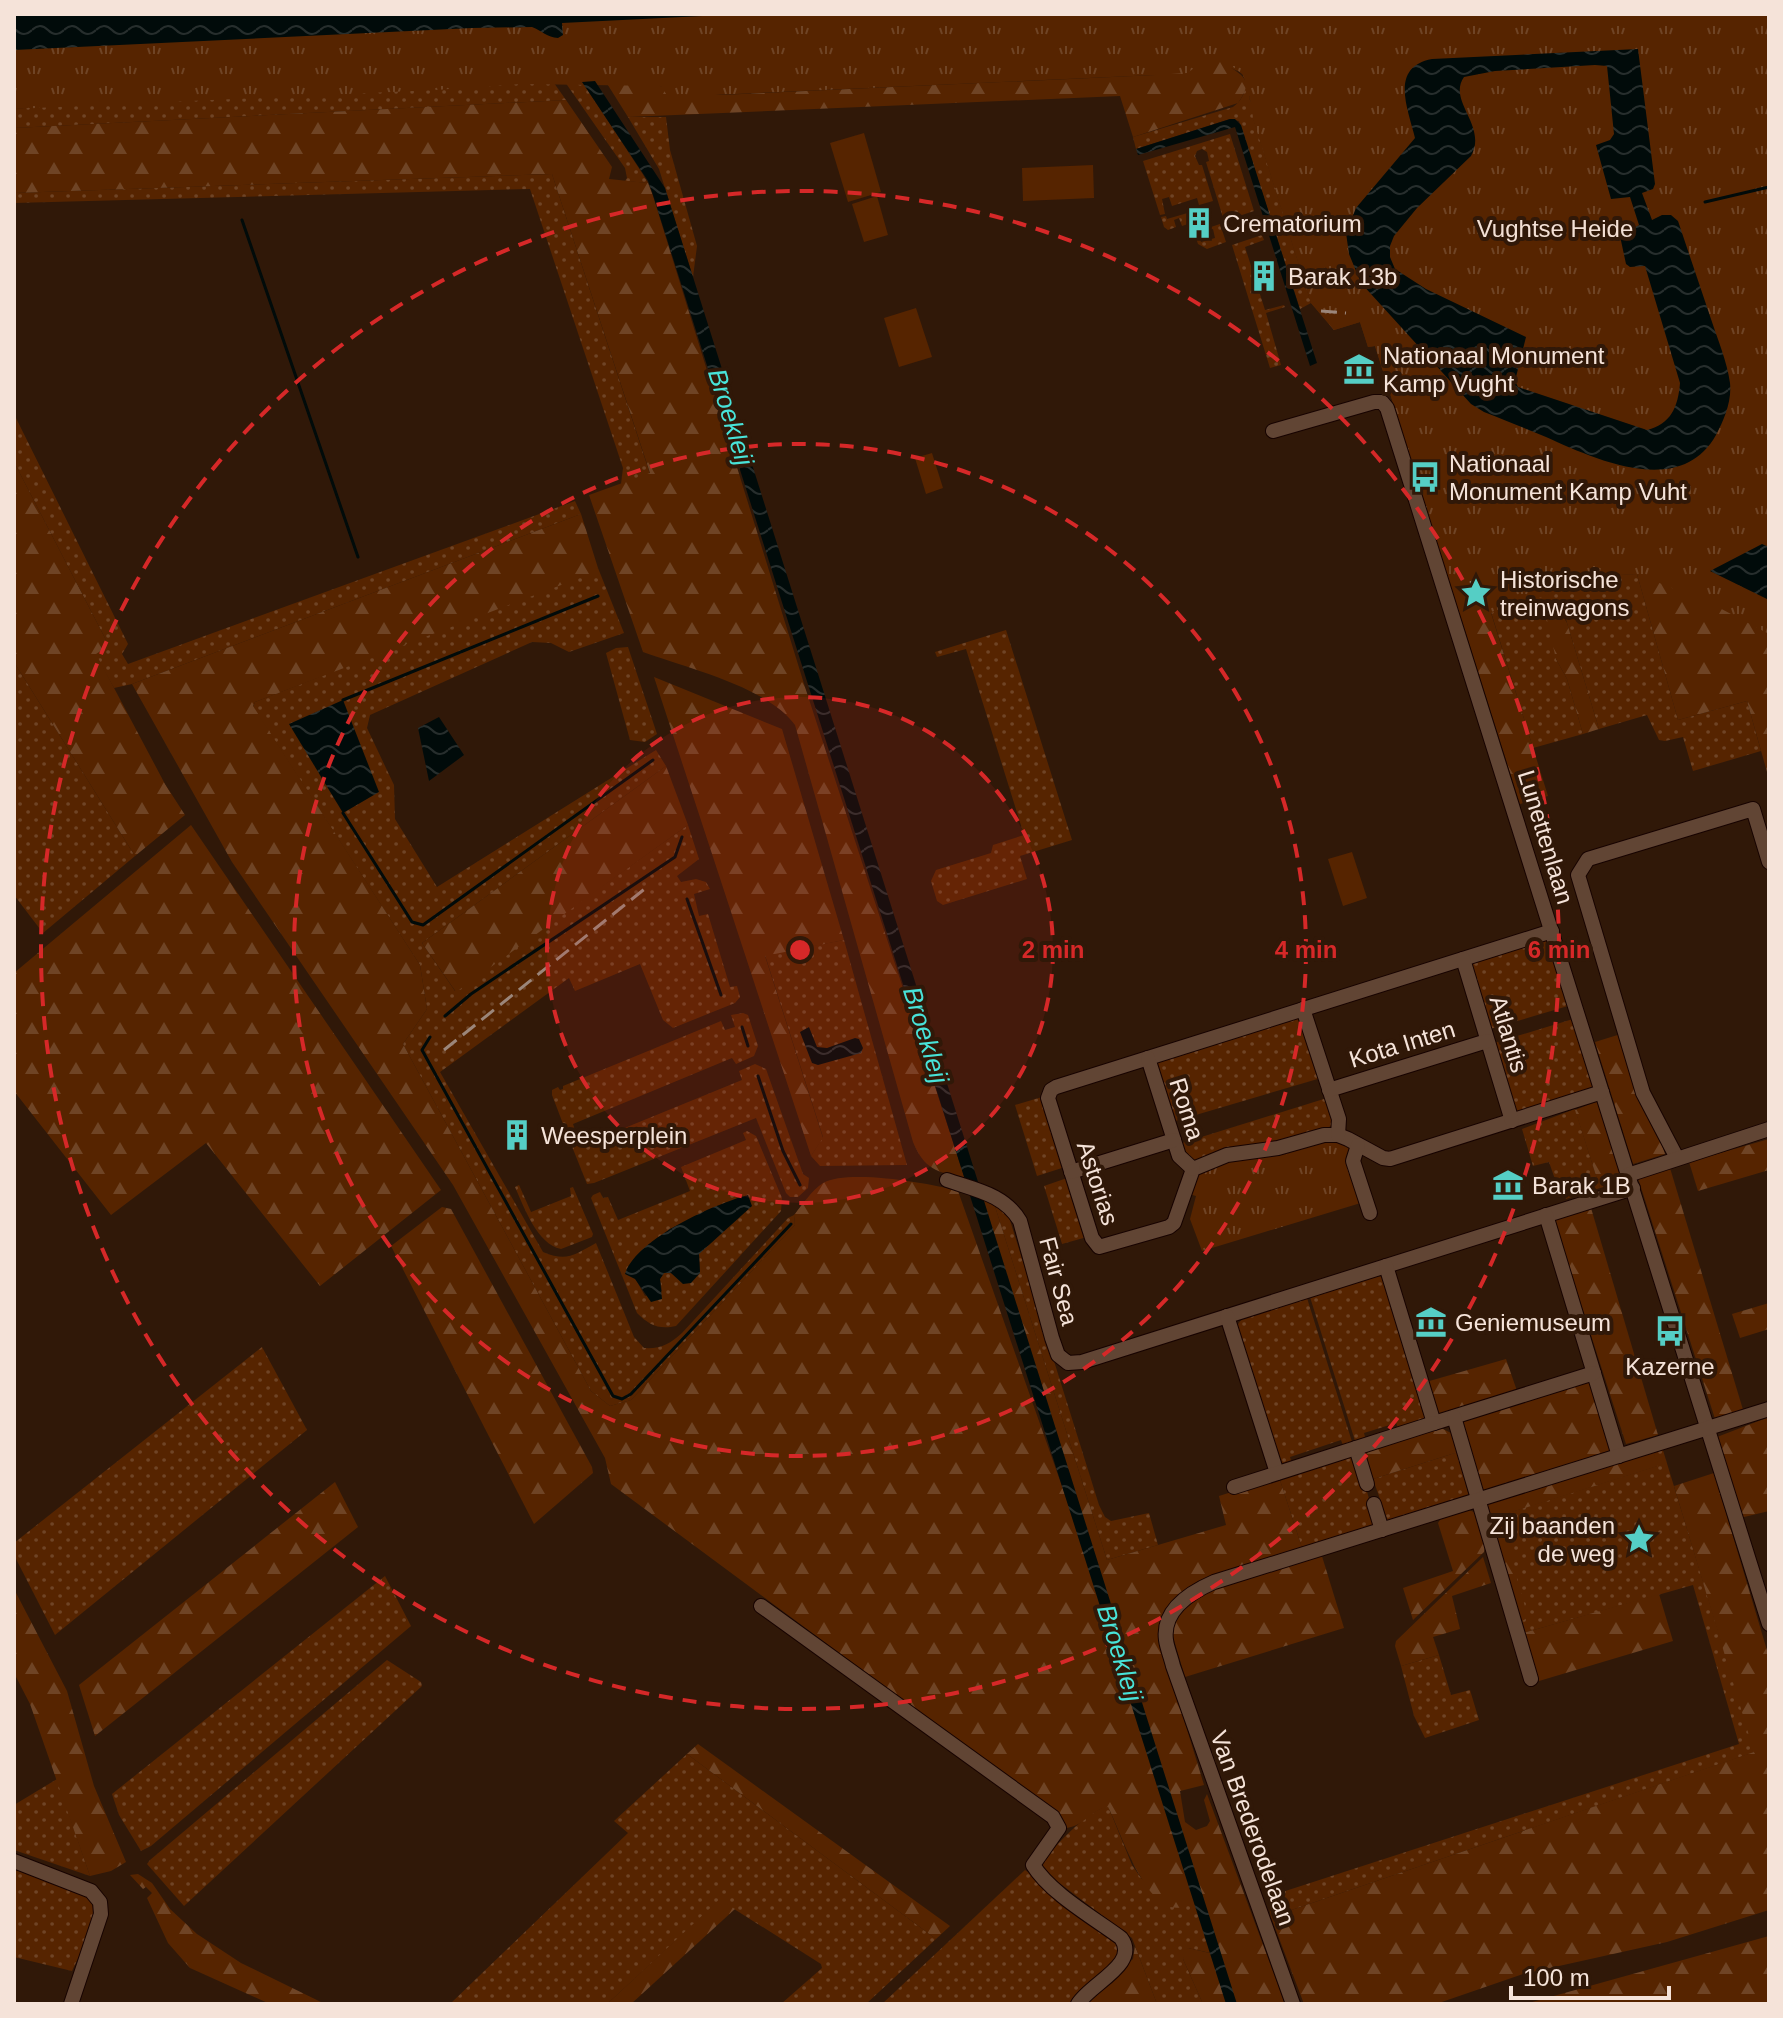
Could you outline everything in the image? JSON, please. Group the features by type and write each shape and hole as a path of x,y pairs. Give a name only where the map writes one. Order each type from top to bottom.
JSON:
{"street":[{"name":"Lunettenlaan","path":"1273,431 1374,402 1382,402 1387,408 1769,1624"},
{"path":"1677,1158 1643,1093 1578,875 1588,859 1753,809 1769,862"},
{"name":"Astorias","path":"1193,1169 1174,1223 1099,1247 1092,1238 1048,1098 1051,1090 1552,931"},
{"name":"Atlantis","path":"1463,959 1512,1121"},
{"path":"1303,1009 1339,1119 1338,1135"},
{"name":"Kota Inten","path":"1329,1090 1487,1041"},
{"name":"Roma","path":"1148,1058 1179,1156 1193,1169"},
{"path":"1193,1169 1227,1155 1287,1146 1324,1135 1338,1135 1390,1159 1602,1092"},
{"path":"1277,1473 1227,1316 1546,1215 1630,1182 1677,1158 1769,1129"},
{"path":"1071,1172 1174,1140"},
{"path":"1358,1145 1353,1161 1370,1213"},
{"name":"Fair Sea","path":"954,1183 989,1194 1008,1204 1020,1221 1052,1338 1058,1355 1068,1363 1082,1362 1227,1316"},
{"path":"1546,1215 1619,1456"},
{"path":"1386,1266 1434,1423"},
{"path":"1234,1487 1594,1373"},
{"name":"Van Brederodelaan","path":"1293,2004 1173,1666 1165,1639 1171,1615 1185,1598 1214,1582 1769,1409"},
{"path":"1454,1417 1531,1679"},
{"path":"1356,1448 1367,1484"},
{"path":"1374,1504 1382,1530"},
{"path":"761,1606 1053,1817 1059,1828 1033,1865 1047,1882 1126,1945 1122,1963 1084,1994 1078,2004"},
{"path":"14,1861 91,1891 96,1896 101,1914 71,2004"}],"green space":[{"name":"Vughtse Heide","path":"14,14 1769,14 1769,634 1712,604 1637,574 1611,575 1491,612 1474,622 1462,621 1375,346 1368,347 1360,322 1334,330 1311,303 1253,119 1246,83 1242,74 1227,62 1220,51 1187,73 1155,75 668,97 661,86 521,84 14,109"},
{"path":"1218,35 1769,600 1769,779 1747,701 1678,720 1637,574 1611,575 1491,613 1548,796 1520,804 1375,346 1368,347 1360,322 1334,330 1311,303 1253,118 1249,98 1257,80 1231,68 1246,83 1238,103 1133,137 1120,96 628,117 594,63 606,63 660,86 720,95 1155,75"},
{"path":"542,66 566,100 14,128 14,109"},
{"path":"572,66 648,183 625,181 625,168 565,82"},
{"path":"1243,75 1256,82 1249,98 1253,118 1311,303 1300,309 1239,121 1230,119 1136,149 1133,137 1233,107 1244,92"},
{"path":"566,100 612,167 609,179 648,183 653,196 805,687 965,1179 927,1164 913,1142 795,725 783,712 747,689 643,652 589,495 650,473 552,174 14,193 14,128"},
{"path":"628,117 666,117 670,150 697,246 693,277 659,169"},
{"path":"864,133 881,192 848,202 830,143"},
{"path":"1230,134 1254,211 1224,221 1206,162 1209,161 1207,152 1202,149 1195,156 1202,165 1213,201 1199,205 1197,198 1172,206 1169,197 1162,199 1165,214 1160,215 1143,161"},
{"path":"1093,165 1094,198 1023,201 1022,168"},
{"path":"552,174 650,474 621,484 623,468 530,189 14,203 14,193"},
{"path":"877,196 888,235 864,242 852,204"},
{"path":"1191,212 1201,242 1215,238 1213,229 1205,229 1220,224 1226,242 1207,249 1198,244 1191,223 1182,226 1179,218 1174,220 1176,227 1168,230 1164,227 1161,217 1166,216 1167,219"},
{"path":"1262,235 1264,240 1245,247 1265,310 1285,307 1266,313 1281,365 1270,368 1232,245"},
{"path":"916,308 932,357 899,367 884,318"},
{"path":"14,414 128,644 122,654 128,664 575,501 581,514 132,684 114,688 95,654 106,640 14,462"},
{"path":"932,453 943,488 926,494 915,458"},
{"path":"14,462 106,640 105,648 96,654 165,784 185,815 135,856 14,662"},
{"path":"581,514 598,568 590,574 255,702 253,706 420,965 427,1009 403,1044 591,1391 610,1406 631,1400 795,1225 794,1215 819,1186 835,1179 851,1177 889,1179 958,1191 1114,1634 977,1194 993,1200 1107,1560 1226,1525 1219,1496 1279,1477 1303,1551 1224,1576 1166,1618 1159,1638 1204,1785 1180,1791 1185,1822 1196,1830 1207,1826 1210,1821 1204,1800 1207,1794 1285,2004 1203,2004 1183,1959 1184,1950 1188,1948 1214,1954 1197,1898 1181,1907 1166,1905 1153,1894 1130,1857 1108,1807 1096,1811 1077,1825 1064,1828 1053,1811 611,1484 605,1458 453,1185 232,862 132,684"},
{"path":"598,568 624,633 569,652 551,643 532,642 370,715 367,728 394,785 395,819 437,887 656,750 666,766 422,943 455,991 688,825 699,859 677,876 681,882 696,879 706,882 710,889 694,894 699,916 708,914 730,987 737,986 740,997 735,1003 673,1028 663,1020 640,964 575,991 569,978 440,1072 543,1252 570,1256 596,1243 634,1337 644,1348 665,1345 682,1333 794,1215 795,1225 631,1400 610,1406 591,1391 403,1044 427,1009 420,965 253,707 255,702"},
{"path":"1637,574 1678,720 1747,701 1761,751 1693,771 1683,737 1659,740 1647,715 1599,729 1564,613 1556,659 1567,679 1583,734 1533,748 1491,612 1611,575"},
{"path":"1558,607 1567,623 1599,729 1583,734 1567,679 1556,659 1545,611"},
{"path":"1006,630 1072,840 1020,856 1027,879 943,905 937,901 931,881 936,870 991,853 993,845 1024,835 966,649 937,657 935,652"},
{"path":"628,647 657,734 645,742 630,740 606,653"},
{"path":"14,662 135,856 43,933 14,895"},
{"path":"654,677 782,729 844,940 765,956 823,1138 811,1156"},
{"path":"666,766 688,825 456,992 422,943"},
{"path":"191,825 441,1190 320,1286 206,1143 111,1215 14,1091 14,973"},
{"path":"1352,852 1367,898 1343,906 1328,859"},
{"path":"1547,939 1568,1006 1490,1029 1471,962"},
{"path":"844,940 907,1165 820,1166 811,1156 823,1137 765,955"},
{"path":"731,1015 748,1015 758,1046 754,1056 736,1064 732,1058 573,1124 575,1130 565,1129 552,1090 558,1087 563,1089 563,1086 721,1021 725,1030 735,1027"},
{"path":"1301,1017 1321,1078 1172,1122 1155,1062"},
{"path":"1573,1019 1594,1089 1516,1112 1494,1043"},
{"path":"1624,1033 1665,1154 1633,1164 1595,1042"},
{"path":"755,1064 766,1069 803,1174 809,1178 808,1188 798,1197 790,1197 786,1193 756,1118 587,1184 571,1144 579,1138 583,1145 742,1080 739,1071"},
{"path":"1042,1097 1065,1167 1037,1176 1015,1105"},
{"path":"1327,1098 1335,1125 1196,1163 1179,1144"},
{"path":"1598,1101 1623,1181 1600,1188 1575,1110"},
{"path":"1575,1109 1600,1188 1566,1199 1549,1162 1533,1166 1522,1129"},
{"path":"747,1131 756,1136 782,1198 781,1211 676,1326 659,1327 650,1323 637,1313 591,1198 600,1192 603,1198 608,1197 618,1220 690,1191 681,1167 746,1140 743,1133","holes":["686,1223 699,1254 700,1273 678,1277 664,1273 660,1279 662,1291 645,1296 635,1278 669,1229"]},
{"path":"1330,1138 1350,1145 1364,1202 1202,1251 1190,1219 1196,1196 1189,1194 1192,1181 1204,1166"},
{"path":"1769,1139 1769,1170 1698,1191 1689,1162"},
{"path":"1670,1168 1744,1413 1716,1422 1638,1178"},
{"path":"1070,1177 1087,1237 1062,1244 1044,1186"},
{"path":"519,1185 531,1212 571,1196 570,1188 573,1187 592,1237 561,1249 553,1246 532,1224 515,1187"},
{"path":"993,1200 1008,1214 1099,1505 1111,1521 1149,1513 1158,1545 1107,1560"},
{"path":"442,1207 451,1209 592,1467 593,1473 534,1524 391,1246"},
{"path":"1591,1208 1658,1435 1626,1444 1554,1220"},
{"path":"1377,1276 1384,1277 1428,1412 1422,1423 1399,1430 1396,1423 1364,1433 1366,1441 1356,1444 1310,1297"},
{"path":"1307,1298 1353,1445 1344,1448 1341,1440 1290,1457 1292,1464 1280,1465 1235,1328 1242,1319"},
{"path":"1769,1303 1769,1329 1740,1338 1732,1314"},
{"path":"262,1347 307,1430 55,1635 14,1555 14,1543"},
{"path":"1506,1359 1517,1391 1437,1416 1426,1382"},
{"path":"1591,1377 1611,1450 1482,1492 1460,1419"},
{"path":"1769,1417 1769,1511 1740,1518 1717,1437"},
{"path":"1439,1427 1453,1434 1458,1452 1373,1479 1365,1450"},
{"path":"1662,1447 1755,1752 1271,1917 1267,1897 1739,1744 1693,1585 1523,1633 1498,1516 1657,1466 1653,1450"},
{"path":"1653,1450 1658,1466 1499,1516 1528,1617 1518,1624 1481,1505"},
{"path":"1458,1452 1469,1497 1388,1522 1373,1479"},
{"path":"1348,1455 1357,1459 1378,1528 1303,1551 1279,1477"},
{"path":"1714,1473 1769,1657 1769,1910 1667,1942 1523,1974 1436,2004 1304,2004 1271,1917 1754,1752 1674,1486"},
{"path":"335,1482 358,1527 95,1736 79,1685"},
{"path":"1467,1509 1476,1513 1484,1552 1413,1620 1403,1588 1453,1571 1438,1523 1442,1517"},
{"path":"1321,1553 1344,1628 1185,1677 1171,1630 1176,1615 1202,1591"},
{"path":"1483,1557 1491,1583 1452,1596 1460,1629 1433,1637 1439,1655 1401,1666 1396,1641"},
{"path":"385,1576 411,1626 151,1846 141,1851 119,1815 112,1794"},
{"path":"14,1589 67,1691 94,1786 126,1862 111,1871 90,1876 30,1704 14,1673"},
{"path":"1659,1594 1673,1641 1539,1681 1523,1633"},
{"path":"1439,1655 1451,1695 1470,1690 1479,1720 1425,1738 1414,1716 1401,1666"},
{"path":"387,1660 421,1682 422,1686 184,1906 147,1864 150,1860"},
{"path":"698,1744 950,1926 936,1939 687,1754"},
{"path":"687,1754 936,1939 866,2004 781,2004 822,1968 821,1964 720,1900 607,2004 450,2004 628,1833 614,1821"},
{"path":"57,1779 90,1876 14,1850 14,1805"},
{"path":"1108,1806 1132,1865 1161,1900 1171,1906 1198,1897 1215,1954 1188,1948 1183,1959 1203,2004 1157,2004 1132,1938 1037,1866 1089,1815"},
{"path":"14,1863 86,1895 92,1903 93,1922 72,1971 14,1957"},
{"path":"1025,1870 1121,1940 1124,1954 1068,2004 882,2004"},
{"path":"138,1874 152,1883 170,1909 197,1934 241,1963 325,2004 270,2004 190,1968 168,1943 147,1898 152,1893 146,1887 143,1889 130,1875"},
{"path":"720,1899 735,1909 631,2004 607,2004"},
{"path":"1769,1936 1769,2004 1525,2004"},
{"path":"1135,1946 1157,2004 1082,2004 1133,1959"}],"water":[{"path":"14,14 743,14 562,23 563,35 558,38 532,27 472,28 14,50"},
{"path":"1638,49 1655,184 1653,189 1642,193 1652,220 1671,215 1678,221 1730,383 1729,403 1722,423 1700,454 1681,465 1659,470 1636,468 1588,455 1484,412 1471,404 1361,283 1349,254 1346,233 1356,208 1415,138 1406,102 1406,80 1410,71 1432,59","holes":["1607,66 1614,134 1610,140 1596,145 1611,199 1630,197 1639,225 1620,236 1626,264 1630,267 1645,266 1680,383 1672,413 1662,424 1647,430 1518,387 1515,381 1526,337 1426,289 1395,269 1390,257 1394,236 1417,208 1471,156 1475,134 1460,95 1464,77 1495,71"]},
{"name":"Broekleij","path":"595,81 665,188 1237,2004 1226,2004 652,192 648,181 582,82"},
{"path":"1230,119 1241,125 1317,363 1310,366 1235,127 1138,155 1136,149"},
{"path":"1762,544 1769,547 1769,600 1710,571"},
{"path":"343,700 379,792 343,813 289,724"},
{"path":"439,717 464,755 429,781 418,728"},
{"path":"809,1027 817,1047 827,1048 855,1038 859,1039 863,1048 861,1053 818,1065 812,1063 800,1032"},
{"path":"748,1195 752,1206 699,1254 700,1273 691,1283 683,1284 671,1273 664,1273 660,1279 662,1299 651,1302 635,1279 625,1274 632,1261 660,1236 716,1206"}],"waterway":[{"path":"1705,202 1769,187"},
{"path":"242,220 358,557"},
{"path":"343,700 598,596"},
{"path":"343,813 412,922 423,925 653,760"},
{"path":"445,1016 471,994 675,857 682,837"},
{"path":"687,899 721,995"},
{"path":"742,1027 748,1046"},
{"path":"430,1037 422,1050 613,1396 622,1399 631,1394 791,1224"},
{"path":"758,1076 783,1151 800,1185"}],"railway":[{"path":"1321,311 1346,313"},
{"path":"1471,581 1477,603"},
{"path":"444,1050 647,887"}],"place":[{"name":"Crematorium","path":"1199,223"},
{"name":"Barak 13b","path":"1264,276"},
{"name":"Nationaal Monument Kamp Vught","path":"1359,369"},
{"name":"Nationaal Monument Kamp Vuht","path":"1425,477"},
{"name":"Historische treinwagons","path":"1476,593"},
{"name":"Weesperplein","path":"517,1135"},
{"name":"Barak 1B","path":"1508,1185"},
{"name":"Geniemuseum","path":"1431,1322"},
{"name":"Kazerne","path":"1670,1331"},
{"name":"Zij baanden de weg","path":"1639,1539"}]}
